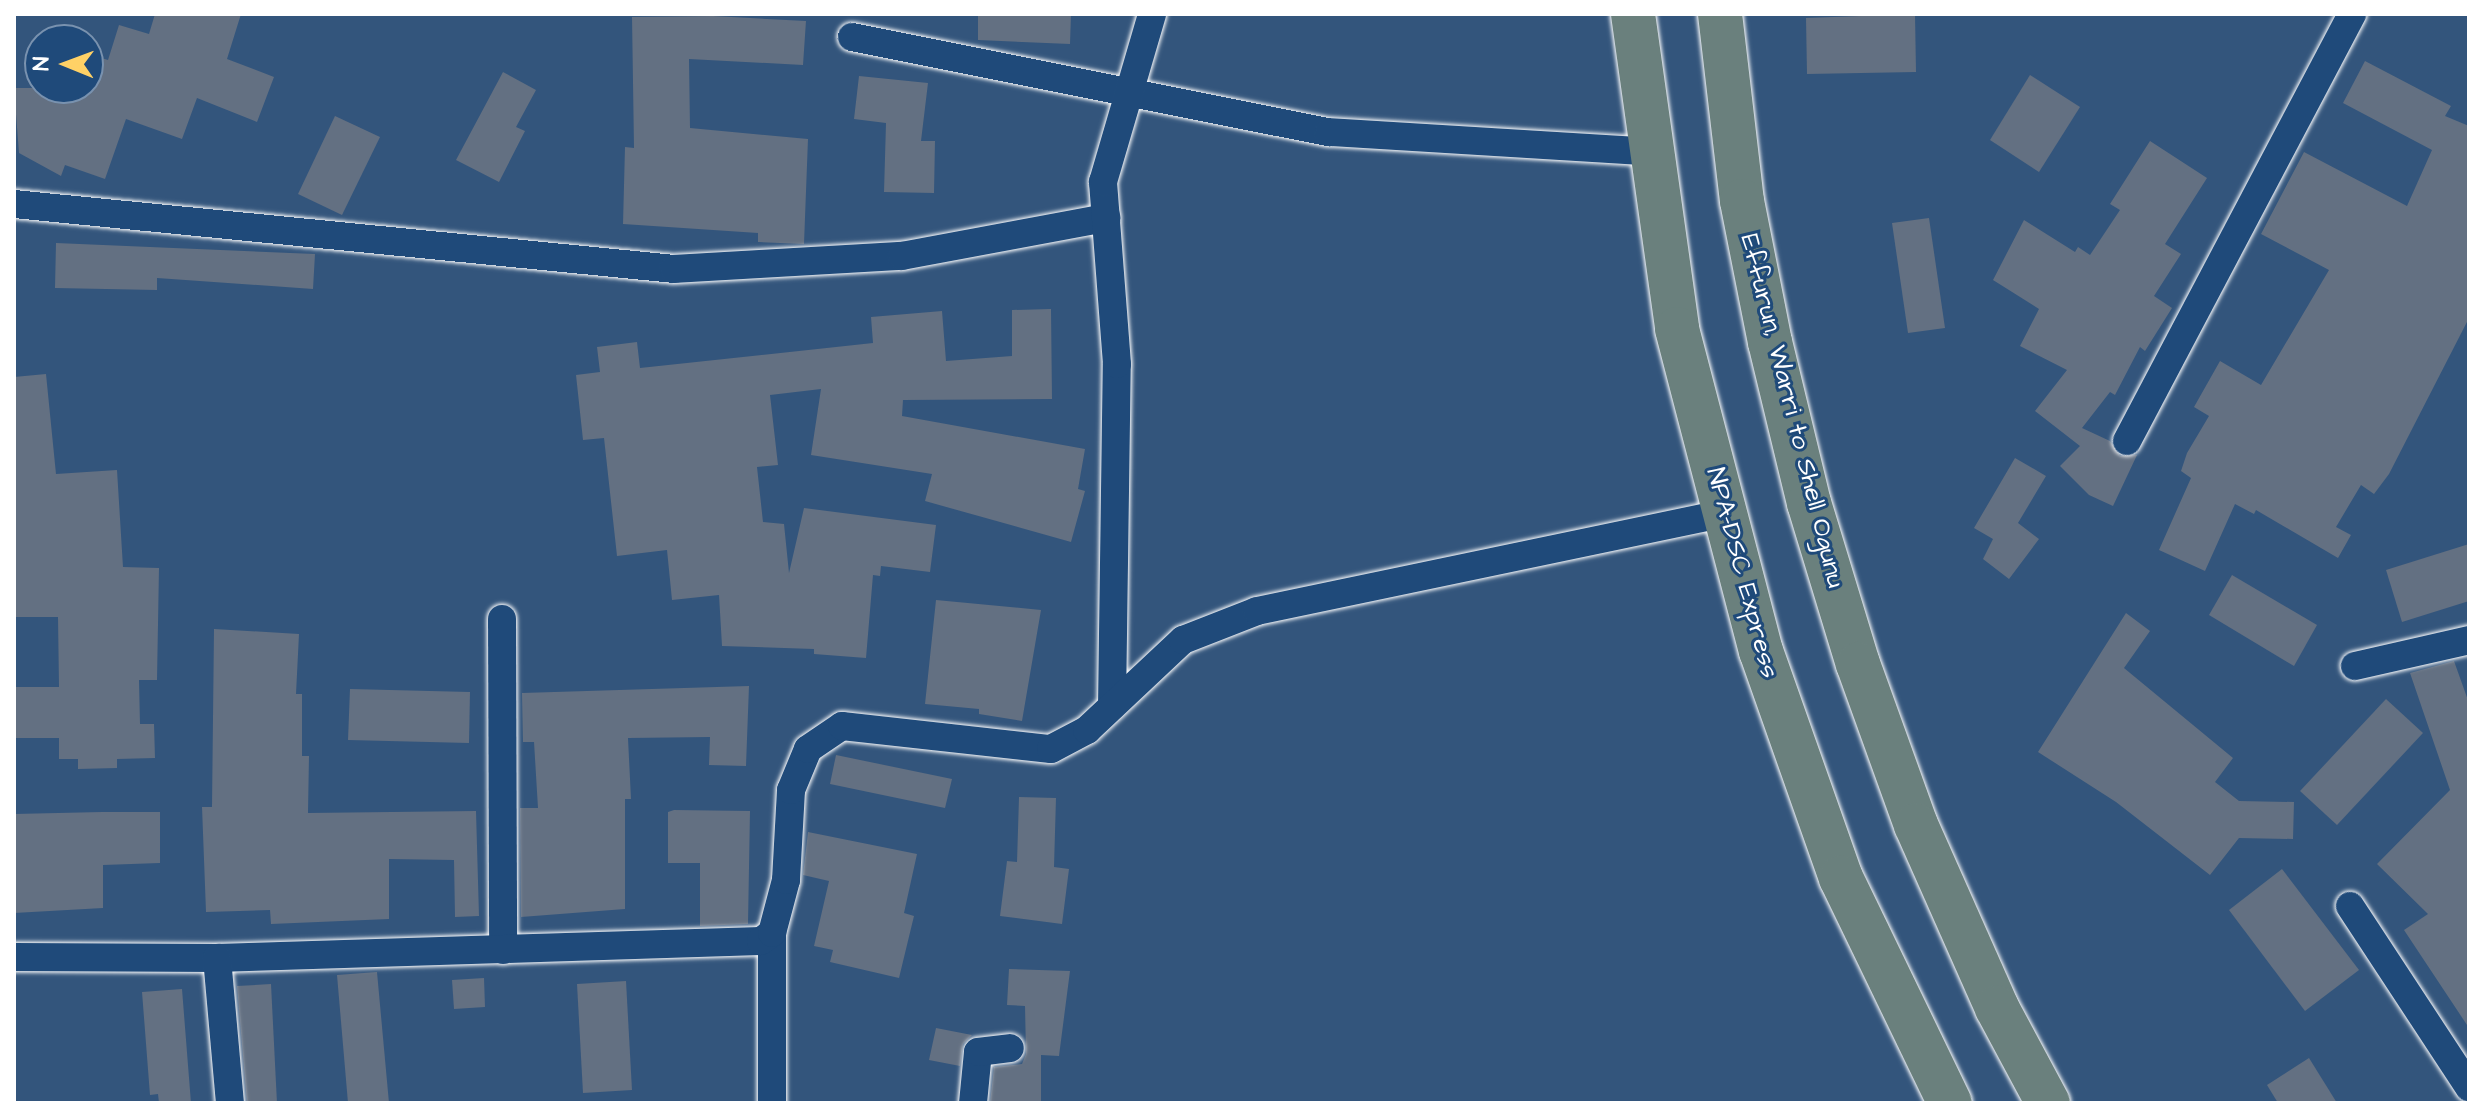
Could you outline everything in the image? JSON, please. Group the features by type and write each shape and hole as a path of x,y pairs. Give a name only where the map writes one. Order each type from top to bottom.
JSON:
{"main road":[{"name":"NPA-DSC Express","path":"1633,14 1677,329 1761,651 1841,878 1950,1103"},
{"name":"Effurun, Warri to Shell Ogunu","path":"1720,14 1742,201 1770,342 1809,503 1858,664 1916,825 1997,1008 2048,1103"}],"street":[{"path":"1112,706 1117,364 1103,182 1126,92 1152,14"},
{"path":"2127,441 2352,14"},
{"path":"852,37 1329,132 1652,152"},
{"path":"14,204 674,269 902,256 1106,218"},
{"path":"772,1103 772,933 786,880 791,790 808,749 842,726 1051,749 1087,730 1183,640 1257,611 1725,513"},
{"path":"502,619 503,950"},
{"path":"2355,666 2469,640"},
{"path":"2350,906 2469,1087"},
{"path":"14,957 217,958 748,944 772,933"},
{"path":"217,958 230,1103"},
{"path":"973,1103 978,1052 1010,1048"}],"building":[{"path":"155,14 241,14 227,59 274,77 257,122 197,98 182,139 126,119 105,179 65,165 61,176 19,153 14,88 24,88 24,104 104,104 104,59 108,60 119,25 149,34"},
{"path":"978,14 1071,14 1070,44 978,40"},
{"path":"1915,14 1916,72 1807,74 1806,18"},
{"path":"713,16 806,21 803,65 689,59 690,128 808,139 804,244 758,242 758,233 623,224 625,147 634,148 632,17"},
{"path":"2365,61 2451,106 2445,116 2469,126 2469,318 2389,474 2374,494 2361,485 2336,527 2351,535 2338,558 2256,510 2254,514 2235,504 2205,571 2159,550 2191,478 2181,471 2187,453 2209,416 2194,407 2220,361 2261,385 2329,270 2261,234 2304,152 2407,206 2432,150 2343,103"},
{"path":"503,72 536,90 516,127 525,131 499,182 456,160"},
{"path":"2030,75 2080,107 2039,172 1990,140"},
{"path":"859,76 928,83 921,141 935,141 934,193 884,192 886,123 854,119"},
{"path":"335,116 380,137 342,215 298,194"},
{"path":"2150,141 2207,178 2165,244 2181,254 2154,296 2172,308 2145,351 2140,347 2115,395 2110,392 2082,428 2110,441 2120,456 2137,455 2113,506 2089,495 2060,466 2080,446 2035,411 2067,370 2020,346 2039,309 1993,280 2024,220 2075,252 2078,247 2090,255 2120,210 2110,204"},
{"path":"1929,218 1945,328 1908,333 1892,223"},
{"path":"56,243 315,254 313,289 157,278 157,290 55,288"},
{"path":"1051,309 1052,399 903,400 902,416 1085,449 1078,489 1085,491 1071,542 925,501 932,474 811,455 821,389 770,395 778,465 757,467 763,522 784,524 789,573 804,508 936,525 930,572 881,566 880,576 873,575 866,658 814,654 814,649 722,646 719,595 672,600 667,550 617,556 604,438 583,440 576,375 600,372 597,347 637,342 640,368 873,343 871,317 942,311 946,361 1012,356 1012,310"},
{"path":"46,374 56,474 117,470 123,567 159,568 157,680 139,680 140,724 154,724 155,758 117,759 117,768 78,769 78,759 59,759 59,738 14,738 14,687 59,687 58,617 14,617 14,377"},
{"path":"2015,458 2046,476 2018,523 2039,539 2009,579 1983,559 1993,539 1974,528"},
{"path":"2469,544 2469,601 2402,622 2386,570"},
{"path":"2232,575 2317,625 2294,666 2209,615"},
{"path":"936,600 1041,610 1022,721 979,714 979,709 925,704"},
{"path":"2126,613 2150,631 2124,668 2233,758 2215,782 2239,801 2294,802 2293,839 2239,838 2210,875 2116,802 2038,752"},
{"path":"214,629 299,634 296,694 302,694 302,756 309,756 308,813 476,811 479,916 455,917 454,860 389,859 389,919 271,924 270,910 206,912 202,807 212,807"},
{"path":"2454,661 2469,703 2469,1028 2404,930 2428,914 2377,864 2450,790 2410,673"},
{"path":"749,686 746,766 709,765 710,737 628,738 631,799 625,799 625,909 521,917 520,808 538,808 534,742 523,742 522,693"},
{"path":"350,689 470,692 469,743 348,740"},
{"path":"2386,699 2423,733 2337,825 2300,791"},
{"path":"836,755 952,779 945,808 830,784"},
{"path":"1019,797 1056,798 1054,867 1069,869 1062,924 1000,916 1007,861 1017,862"},
{"path":"750,811 748,924 700,926 700,863 668,863 668,812"},
{"path":"160,812 160,863 103,865 103,908 14,913 14,814"},
{"path":"808,832 917,854 904,913 914,916 899,978 830,962 833,950 814,946 829,881 803,875"},
{"path":"2282,869 2359,970 2305,1011 2229,910"},
{"path":"1009,969 1070,971 1059,1056 1041,1055 1041,1103 990,1103 994,1067 1022,1064 1026,1054 1025,1006 1007,1005"},
{"path":"377,972 389,1103 348,1103 337,975"},
{"path":"484,978 485,1007 454,1009 452,980"},
{"path":"626,981 632,1090 583,1093 577,984"},
{"path":"271,984 277,1103 247,1103 237,986"},
{"path":"182,989 191,1103 159,1103 158,1094 150,1095 142,992"},
{"path":"936,1028 972,1035 963,1044 960,1066 929,1060"},
{"path":"2309,1058 2337,1103 2278,1103 2267,1085"}]}
